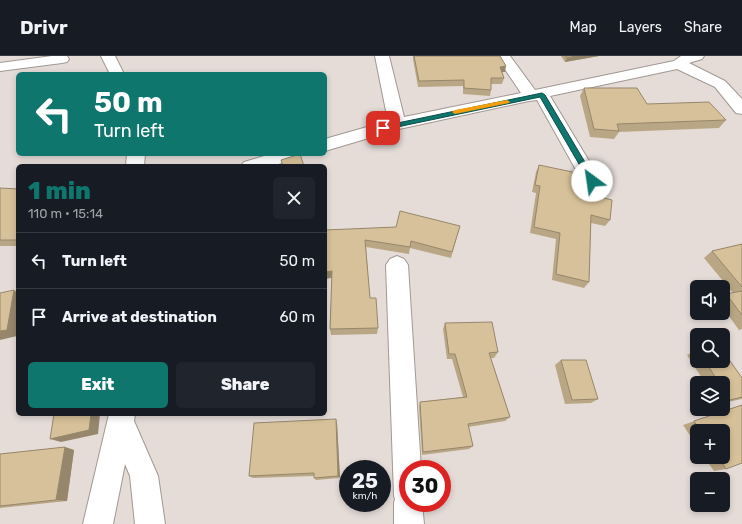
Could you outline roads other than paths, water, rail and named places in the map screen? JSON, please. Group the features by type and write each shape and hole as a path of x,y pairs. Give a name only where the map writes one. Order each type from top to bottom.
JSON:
{"street":[{"path":"108,56 116,72"},
{"path":"382,56 397,124"},
{"path":"503,56 537,96 592,181"},
{"path":"0,66 62,59"},
{"path":"327,144 397,124 537,96 686,59 720,84 742,109"},
{"path":"257,164 285,156"},
{"path":"397,265 406,460"},
{"path":"98,524 122,418"},
{"path":"122,418 144,476 150,524"},
{"path":"408,512 409,524"}]}
